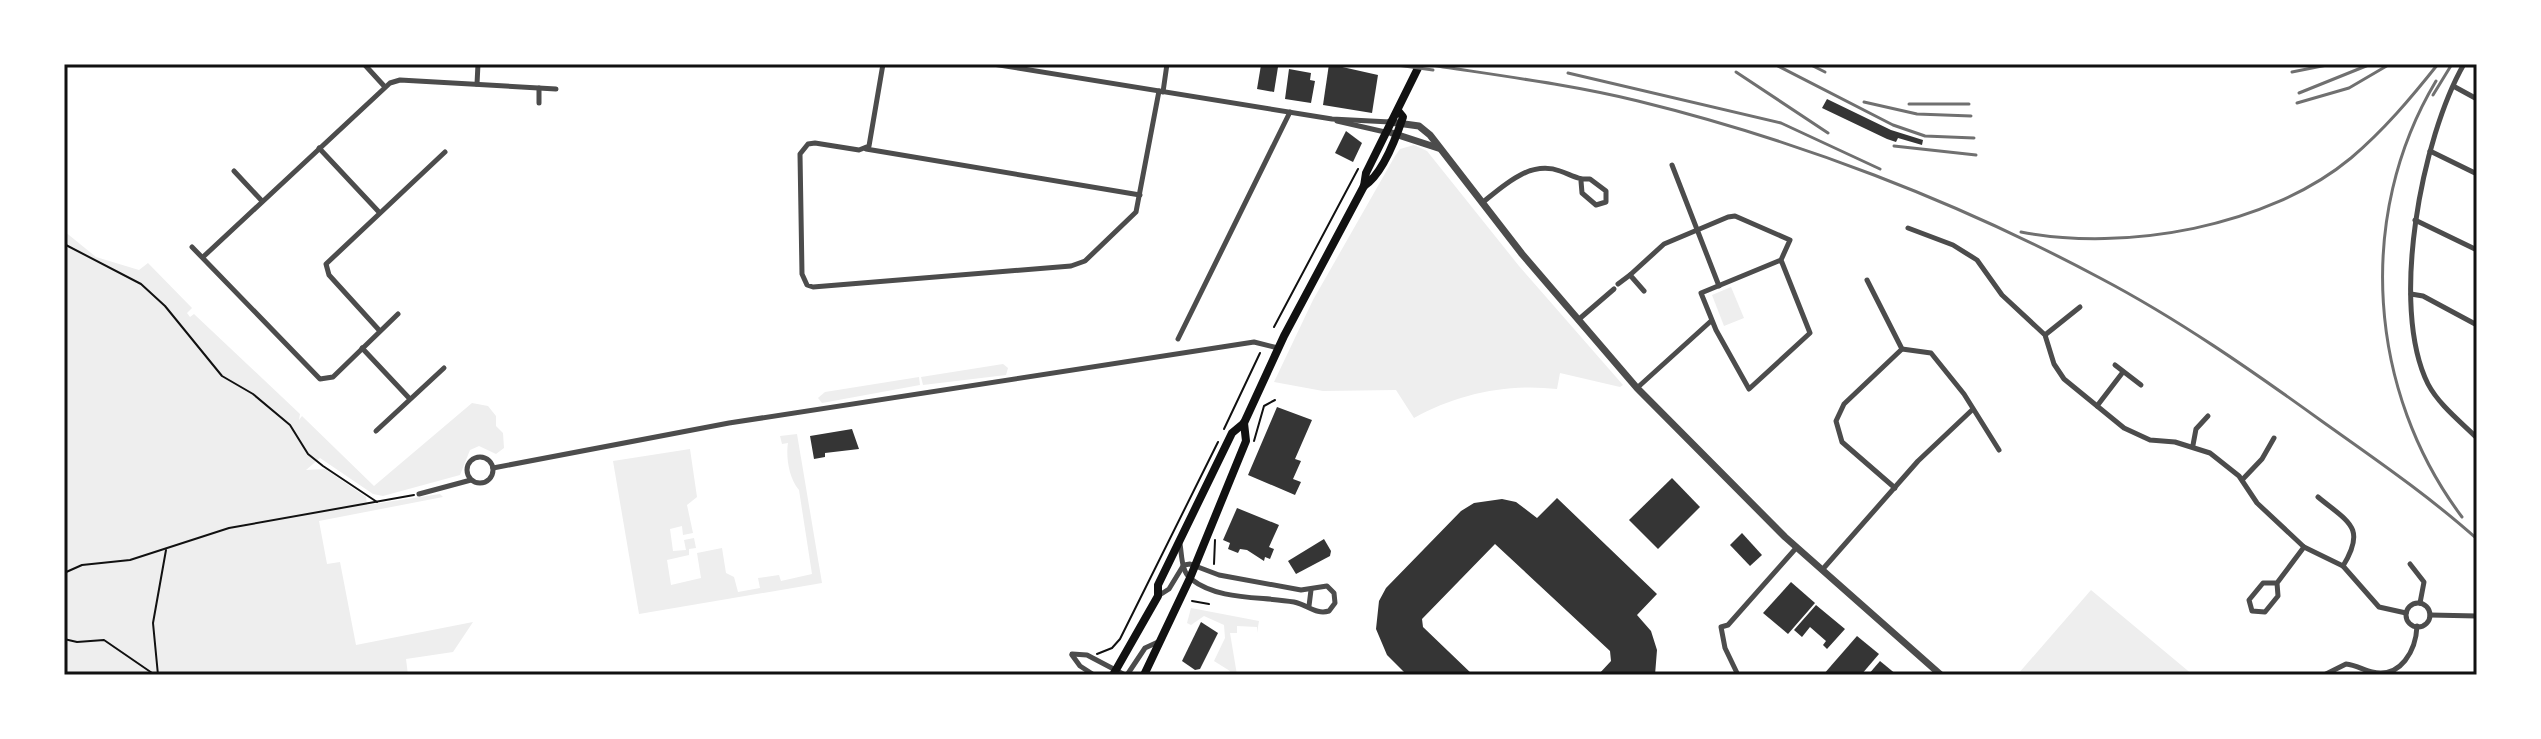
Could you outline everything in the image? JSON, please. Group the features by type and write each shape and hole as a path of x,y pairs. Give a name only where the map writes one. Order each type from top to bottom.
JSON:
{"main road":[{"path":"1115,673 1158,596 1158,585 1232,433 1244,423 1278,348 1364,186 1366,173 1390,122 1399,112 1420,64"},
{"path":"1364,186 1374,178 1397,133 1403,116 1399,112"},
{"path":"1144,675 1190,578 1246,441 1244,423"}],"street":[{"path":"364,64 385,87"},
{"path":"477,84 478,64"},
{"path":"865,149 870,140 883,64"},
{"path":"993,64 1332,119 1397,133 1438,148"},
{"path":"1141,195 865,149 808,144 800,154 800,256 807,285 813,287 1071,266 1085,261 1136,212 1141,195 1167,64"},
{"path":"2464,64 2419,187 2411,294 2426,380 2434,395 2477,438"},
{"path":"203,257 385,87 400,80 556,89"},
{"path":"2455,87 2477,99"},
{"path":"539,88 539,103"},
{"path":"1178,339 1290,112"},
{"path":"1332,119 1419,126 1577,320 1637,388 1822,571 1941,675"},
{"path":"318,148 378,211"},
{"path":"2430,151 2477,174"},
{"path":"379,330 329,275 326,264 378,211 445,152"},
{"path":"1672,165 1719,286"},
{"path":"1481,204 1516,176 1533,170 1559,170 1581,181 1590,179 1606,191 1606,202 1596,205 1582,193 1581,181"},
{"path":"234,171 262,201"},
{"path":"1577,320 1664,244 1735,216 1790,240 1781,260 1701,293 1711,321 1749,389 1810,333 1781,260"},
{"path":"2415,220 2477,250"},
{"path":"1908,228 1953,245 1977,260 2002,295 2045,335 2058,372 2097,406 2137,436 2193,445 2210,453 2242,480 2261,508 2304,547 2343,566 2379,607 2406,613"},
{"path":"192,247 320,379 333,377 398,314"},
{"path":"1630,275 1644,291"},
{"path":"1867,280 1902,349"},
{"path":"2411,294 2423,296 2477,325"},
{"path":"2045,335 2080,307"},
{"path":"1637,388 1711,321"},
{"path":"493,468 729,423 1254,342 1278,348"},
{"path":"362,348 409,398"},
{"path":"1895,488 1842,442 1836,421 1844,404 1902,349 1917,348 1931,353 1999,450"},
{"path":"2115,365 2141,385"},
{"path":"376,431 444,368"},
{"path":"2097,406 2123,372"},
{"path":"1822,571 1895,488 1972,410"},
{"path":"2193,445 2196,429 2208,416"},
{"path":"2242,480 2262,459 2274,438"},
{"path":"471,480 467,472 472,460 485,458 493,468"},
{"path":"419,494 471,480 487,482 493,468"},
{"path":"2318,497 2347,520 2356,533 2355,548 2343,566"},
{"path":"1180,541 1184,565 1190,578 1218,592 1309,606 1324,613 1335,603 1334,593 1327,586 1318,585 1311,590 1238,580 1195,565 1184,565"},
{"path":"1738,675 1725,648 1721,627 1728,625 1797,547"},
{"path":"2277,583 2263,583 2249,600 2252,611 2265,612 2278,596 2277,583 2304,547"},
{"path":"2410,564 2424,582 2420,603"},
{"path":"1158,596 1169,589 1184,565"},
{"path":"1309,606 1311,590"},
{"path":"2406,613 2411,605 2420,603"},
{"path":"2420,603 2430,615 2477,616"},
{"path":"2406,613 2409,622 2417,626 2426,623 2430,615"},
{"path":"2324,675 2346,664 2380,674 2397,668 2409,657 2417,626"},
{"path":"1094,675 1080,666 1072,654 1087,655 1115,673 1126,675 1145,648 1159,642"}],"path":[{"path":"1274,327 1363,159"},
{"path":"64,244 141,284 165,306 222,376 253,394 290,425 308,454 377,502"},
{"path":"1097,655 1099,650 1112,648 1120,639 1260,353"},
{"path":"64,573 82,565 130,560 229,528 419,494"},
{"path":"156,675 153,623 166,550"},
{"path":"1213,566 1217,561"},
{"path":"1192,601 1209,604"},
{"path":"64,639 77,642 104,640 156,675"}],"shaded area":[{"path":"1414,145 1427,151 1519,266 1623,385 1620,387 1560,373 1557,389 1520,388 1483,392 1447,402 1414,418 1396,390 1323,391 1274,382 1313,300 1395,156 1400,149"},
{"path":"64,231 96,257 139,270 148,263 192,308 187,313 190,317 194,314 300,414 299,420 302,416 374,486 472,403 488,406 496,416 496,426 503,433 504,448 496,454 479,446 470,450 460,475 383,496 373,494 320,458 306,470 325,469 366,497 367,505 440,494 443,497 319,521 327,564 340,562 356,645 473,622 453,652 406,659 408,675 64,675"},
{"path":"1731,287 1744,318 1724,326 1712,295"},
{"path":"1003,364 1008,368 1006,375 923,385 921,377"},
{"path":"919,377 920,385 822,403 818,398 825,392"},
{"path":"797,434 822,583 639,614 613,461 690,449 697,497 687,505 693,533 683,535 682,526 670,529 673,551 686,550 684,540 694,538 696,548 689,549 689,555 667,560 671,585 701,578 697,553 722,548 726,573 734,577 738,592 760,588 758,578 779,575 781,581 812,574 799,490 792,479 788,443 782,444 780,436"},
{"path":"2091,590 2193,675 2018,674"},
{"path":"1191,608 1259,621 1257,633 1257,627 1237,626 1237,633 1230,633 1237,675 1229,675 1230,671 1214,661 1225,638 1224,625 1204,616 1191,625 1187,623"}],"building":[{"path":"1329,64 1378,75 1372,113 1323,105"},
{"path":"1261,65 1278,67 1274,92 1257,89"},
{"path":"1289,69 1311,73 1310,80 1315,81 1311,103 1285,99"},
{"path":"1827,99 1891,130 1923,140 1922,145 1898,138 1896,142 1887,139 1822,108"},
{"path":"1346,131 1362,143 1353,162 1335,153"},
{"path":"1277,407 1312,420 1295,459 1301,461 1293,479 1301,482 1295,495 1248,475"},
{"path":"852,429 859,449 825,453 825,457 814,459 810,436"},
{"path":"1672,478 1700,507 1658,549 1629,520"},
{"path":"1557,498 1657,594 1637,615 1651,631 1657,650 1655,675 1598,675 1611,661 1610,651 1495,544 1422,619 1423,627 1473,675 1407,675 1387,655 1376,629 1379,601 1386,588 1461,511 1474,503 1502,499 1516,502 1537,518"},
{"path":"1237,508 1279,525 1269,547 1274,549 1270,559 1265,557 1264,561 1247,550 1240,549 1238,553 1228,549 1230,543 1223,540"},
{"path":"1742,533 1762,555 1750,566 1730,545"},
{"path":"1324,539 1331,551 1330,556 1296,574 1288,561"},
{"path":"1791,582 1815,603 1788,634 1763,613"},
{"path":"1816,605 1845,629 1827,649 1823,645 1826,641 1810,627 1802,637 1794,630"},
{"path":"1201,622 1218,633 1200,669 1195,670 1182,661"},
{"path":"1857,636 1879,654 1861,675 1823,675"},
{"path":"1880,661 1897,675 1868,675"}],"railway":[{"path":"1390,64 1433,70"},
{"path":"1424,64 1585,90 1698,117 1875,175 1989,223 2129,294 2214,346 2402,478 2477,539"},
{"path":"1774,64 1893,125 1925,136 1974,138"},
{"path":"1809,64 1825,72"},
{"path":"2292,72 2332,64"},
{"path":"2299,93 2371,64"},
{"path":"2297,103 2349,88 2390,64"},
{"path":"2021,232 2105,239 2149,236 2238,217 2279,201 2317,182 2351,158 2397,113 2438,64"},
{"path":"2433,95 2452,64"},
{"path":"1736,72 1828,133"},
{"path":"1568,73 1781,123 1880,169"},
{"path":"2436,81 2410,133 2393,188 2384,245 2383,303 2391,360 2407,415 2431,468 2462,517"},
{"path":"1864,102 1917,114 1971,116"},
{"path":"1909,104 1969,104"},
{"path":"1894,146 1976,155"}]}
